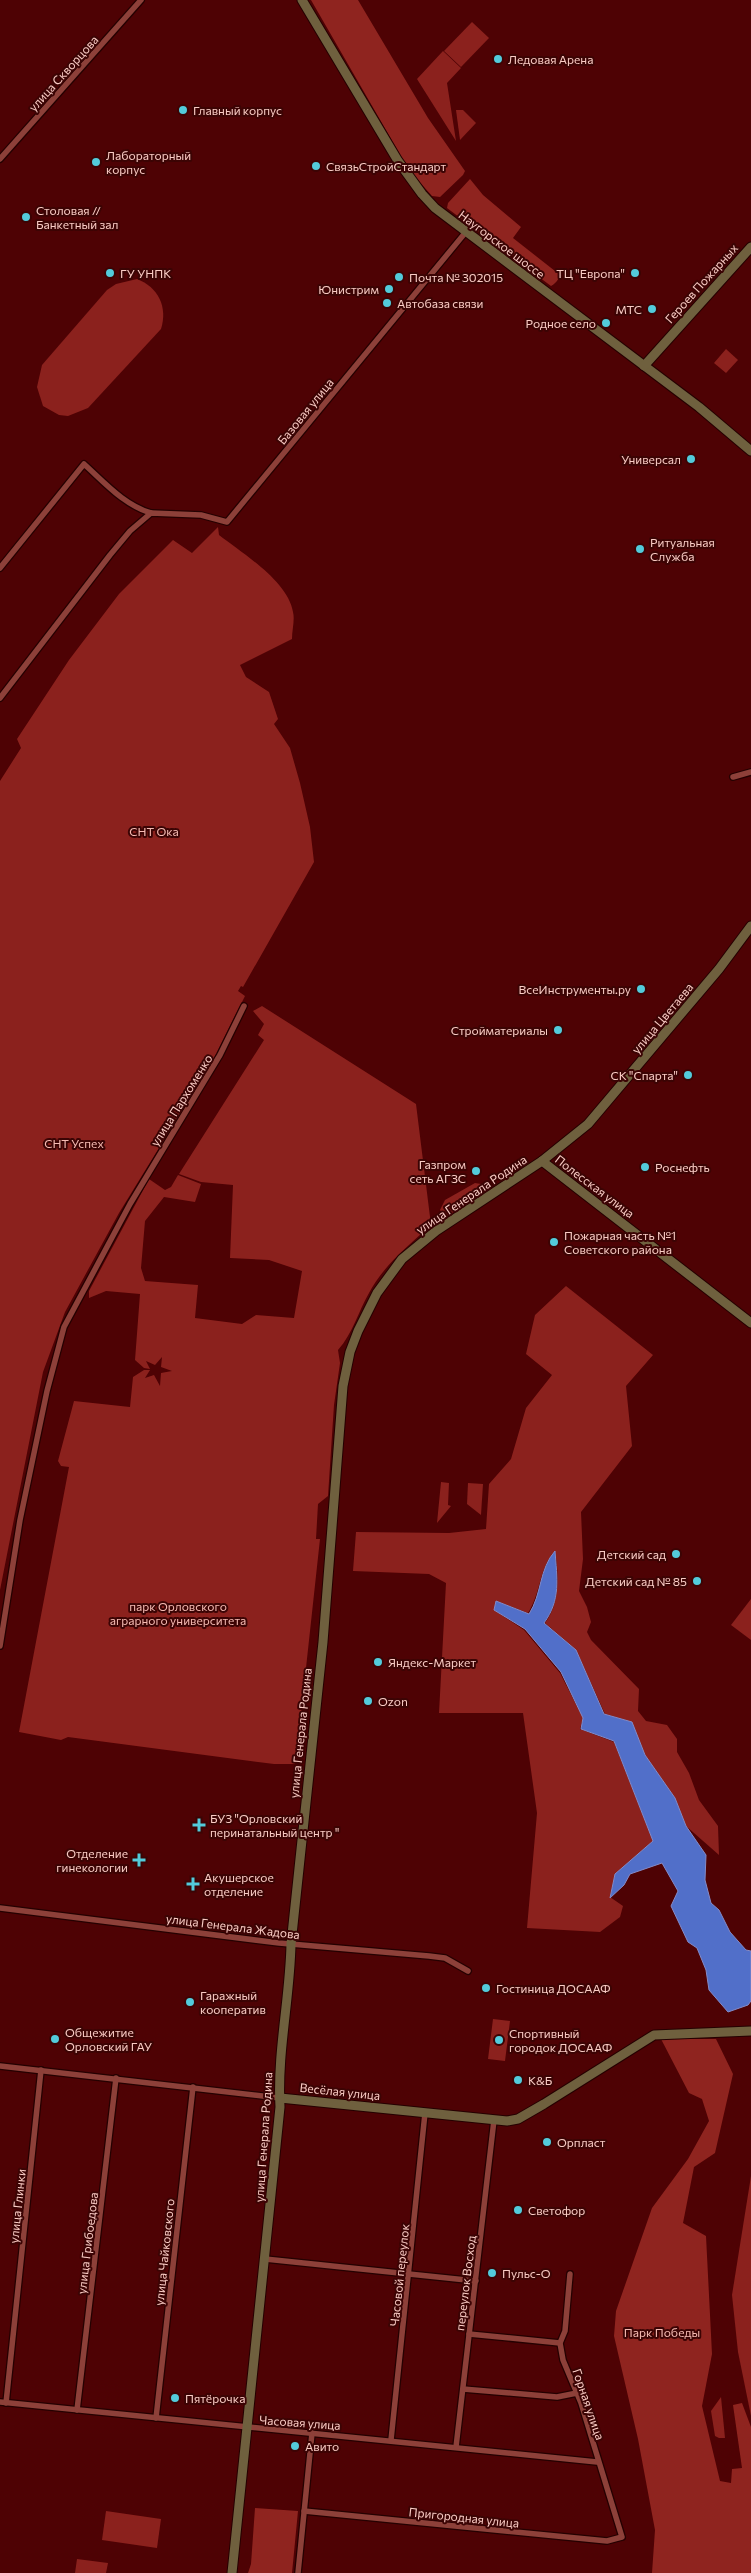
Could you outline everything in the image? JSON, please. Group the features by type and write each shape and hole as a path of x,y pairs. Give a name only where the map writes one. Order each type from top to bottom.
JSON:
{"main road":[{"name":"Наугорское шоссе","path":"302,0 408,177 435,208 704,411 751,451"},
{"name":"Героев Пожарных","path":"644,366 751,247"},
{"name":"улица Цветаева","path":"542,1162 594,1118 719,969 751,926"},
{"name":"Полесская улица","path":"542,1162 751,1323"},
{"name":"улица Генерала Родина","path":"232,2573 280,2098 280,2075 290,1978 290,1944 322,1642 344,1386 350,1352 377,1293 402,1260 436,1231 542,1162"},
{"name":"Весёлая улица","path":"280,2098 494,2120 518,2119 654,2035 751,2031"}],"street":[{"name":"улица Скворцова","path":"0,159 141,0"},
{"name":"Базовая улица","path":"151,513 202,515 227,522 465,232"},
{"path":"0,568 84,464 126,501 138,509 151,513"},
{"path":"0,698 130,531 151,513"},
{"path":"733,777 751,772"},
{"name":"улица Пархоменко","path":"0,1646 20,1520 47,1391 64,1328 130,1204 220,1055 244,1006"},
{"name":"улица Генерала Жадова","path":"0,1908 290,1944 445,1958 468,1971"},
{"name":"Весёлая улица","path":"0,2066 280,2098"},
{"name":"улица Глинки","path":"3,2402 41,2070"},
{"name":"улица Грибоедова","path":"77,2410 116,2078"},
{"name":"улица Чайковского","path":"156,2418 193,2087"},
{"name":"Часовой переулок","path":"391,2440 410,2274 425,2113"},
{"name":"переулок Восход","path":"456,2447 494,2120"},
{"path":"265,2259 476,2282"},
{"name":"Горная улица","path":"570,2274 565,2331 560,2343 563,2360 577,2393 622,2537"},
{"path":"469,2334 560,2343"},
{"path":"462,2389 557,2397 577,2393"},
{"name":"Часовая улица","path":"3,2402 598,2462"},
{"path":"298,2573 312,2433"},
{"name":"Пригородная улица","path":"304,2511 606,2542 622,2537"}],"green space":[{"path":"311,0 358,0 428,118 465,171 440,197 432,196 409,170"},
{"path":"472,22 489,38 461,67 444,51"},
{"path":"443,51 461,68 447,83 456,141 417,79"},
{"path":"456,110 463,110 476,123 460,140"},
{"path":"470,179 483,195 521,227 513,238 555,271 561,269 558,279 553,285 551,286 447,208 448,203"},
{"path":"137,279 151,287 160,299 163,313 161,329 88,408 68,416 59,415 43,406 37,387 42,365 107,290 116,284"},
{"path":"726,349 738,360 726,373 714,363"},
{"name":"СНТ Ока","path":"218,527 219,535 263,569 283,589 293,612 292,639 240,665 246,677 269,692 278,719 274,724 290,748 300,783 310,827 314,862 243,987 241,986 238,991 245,996 213,1060 119,1213 65,1312 43,1372 0,1590 0,781 21,748 17,739 69,660 119,594 173,540 192,553"},
{"name":"парк Орловского аграрного университета","path":"262,1006 416,1104 431,1225 397,1256 375,1283 348,1337 338,1350 340,1363 334,1405 328,1496 318,1504 316,1539 320,1539 295,1764 274,1764 68,1737 61,1740 19,1732 69,1467 61,1466 58,1461 74,1401 130,1407 133,1377 144,1370 150,1370 145,1378 154,1375 160,1386 161,1373 172,1371 161,1367 162,1357 155,1365 146,1361 150,1369 144,1368 135,1360 140,1294 106,1291 89,1298 89,1291 149,1179 165,1190 171,1187 178,1175 201,1184 195,1202 164,1197 145,1221 141,1268 145,1281 198,1285 195,1318 242,1324 256,1315 294,1318 302,1271 269,1260 230,1258 233,1185 201,1182 179,1174 264,1040 258,1035 264,1024 253,1011"},
{"path":"475,1183 481,1184 484,1192 444,1218 440,1210 445,1200"},
{"path":"566,1286 653,1355 626,1386 632,1446 581,1512 583,1559 579,1591 587,1607 591,1622 587,1632 591,1640 639,1689 638,1711 646,1721 667,1725 677,1739 677,1752 689,1773 699,1800 718,1826 719,1855 686,1826 675,1798 645,1755 632,1722 605,1714 576,1650 545,1623 556,1598 557,1569 555,1551 546,1565 528,1613 496,1601 494,1610 524,1630 560,1673 583,1718 580,1729 614,1742 653,1841 615,1874 610,1897 623,1906 620,1917 600,1932 527,1928 537,1813 523,1713 439,1713 446,1583 429,1574 353,1571 356,1532 449,1533 486,1529 489,1484 511,1459 526,1408 552,1375 526,1354 535,1315"},
{"path":"441,1482 449,1483 448,1505 451,1506 437,1523"},
{"path":"468,1483 483,1484 481,1515 467,1504"},
{"path":"751,1599 751,1640 731,1625"},
{"name":"Спортивный городок ДОСААФ","path":"493,2019 510,2021 505,2061 488,2059"},
{"name":"Парк Победы","path":"661,2039 716,2039 733,2074 715,2153 694,2167 683,2223 706,2236 712,2354 702,2406 720,2481 731,2483 732,2469 742,2468 733,2405 742,2403 751,2427 751,2573 652,2573 655,2530 638,2439 614,2336 616,2311 652,2208 688,2159 709,2121 702,2099 689,2093"},
{"path":"751,2176 751,2416 738,2352 732,2295"},
{"path":"721,2397 725,2438 715,2436 711,2411"},
{"path":"255,2508 298,2511 292,2573 248,2573 251,2564"},
{"path":"106,2511 161,2519 157,2548 102,2540"},
{"path":"77,2559 108,2563 106,2573 75,2573"}],"water":[{"path":"555,1551 557,1588 553,1606 544,1623 576,1650 604,1714 632,1722 645,1755 675,1798 686,1826 706,1855 705,1880 711,1903 719,1910 730,1932 746,1950 751,1951 751,2001 748,2005 728,2012 709,1990 706,1970 697,1948 688,1942 671,1906 678,1891 662,1863 630,1874 624,1885 610,1898 615,1874 653,1841 614,1741 581,1729 583,1718 561,1672 525,1629 494,1610 496,1601 529,1614 546,1566"}],"place":[{"name":"Ледовая Арена","path":"498,59"},
{"name":"Главный корпус","path":"183,110"},
{"name":"Лабораторный корпус","path":"96,162"},
{"name":"СвязьСтройСтандарт","path":"316,166"},
{"name":"Столовая // Банкетный зал","path":"26,217"},
{"name":"ГУ УНПК","path":"110,273"},
{"name":"ТЦ \"Европа\"","path":"635,273"},
{"name":"Почта № 302015","path":"399,277"},
{"name":"Юнистрим","path":"389,289"},
{"name":"Автобаза связи","path":"387,303"},
{"name":"МТС","path":"652,309"},
{"name":"Родное село","path":"606,323"},
{"name":"Универсал","path":"691,459"},
{"name":"Ритуальная Служба","path":"640,549"},
{"name":"ВсеИнструменты.ру","path":"641,989"},
{"name":"Стройматериалы","path":"558,1030"},
{"name":"СК \"Спарта\"","path":"688,1075"},
{"name":"Роснефть","path":"645,1167"},
{"name":"Газпром сеть АГЗС","path":"476,1171"},
{"name":"Пожарная часть №1 Советского района","path":"554,1242"},
{"name":"Детский сад","path":"676,1554"},
{"name":"Детский сад № 85","path":"697,1581"},
{"name":"Яндекс-Маркет","path":"378,1662"},
{"name":"Ozon","path":"368,1701"},
{"name":"БУЗ \"Орловский перинатальный центр \"","path":"199,1825"},
{"name":"Отделение гинекологии","path":"139,1860"},
{"name":"Акушерское отделение","path":"193,1884"},
{"name":"Гостиница ДОСААФ","path":"486,1988"},
{"name":"Гаражный кооператив","path":"190,2002"},
{"name":"Общежитие Орловский ГАУ","path":"55,2039"},
{"name":"Спортивный городок ДОСААФ","path":"499,2040"},
{"name":"К&Б","path":"518,2080"},
{"name":"Орпласт","path":"547,2142"},
{"name":"Светофор","path":"518,2210"},
{"name":"Пульс-О","path":"492,2273"},
{"name":"Пятёрочка","path":"175,2398"},
{"name":"Авито","path":"295,2446"}],"park label":[{"name":"СНТ Успех","path":"74,1143"}]}
